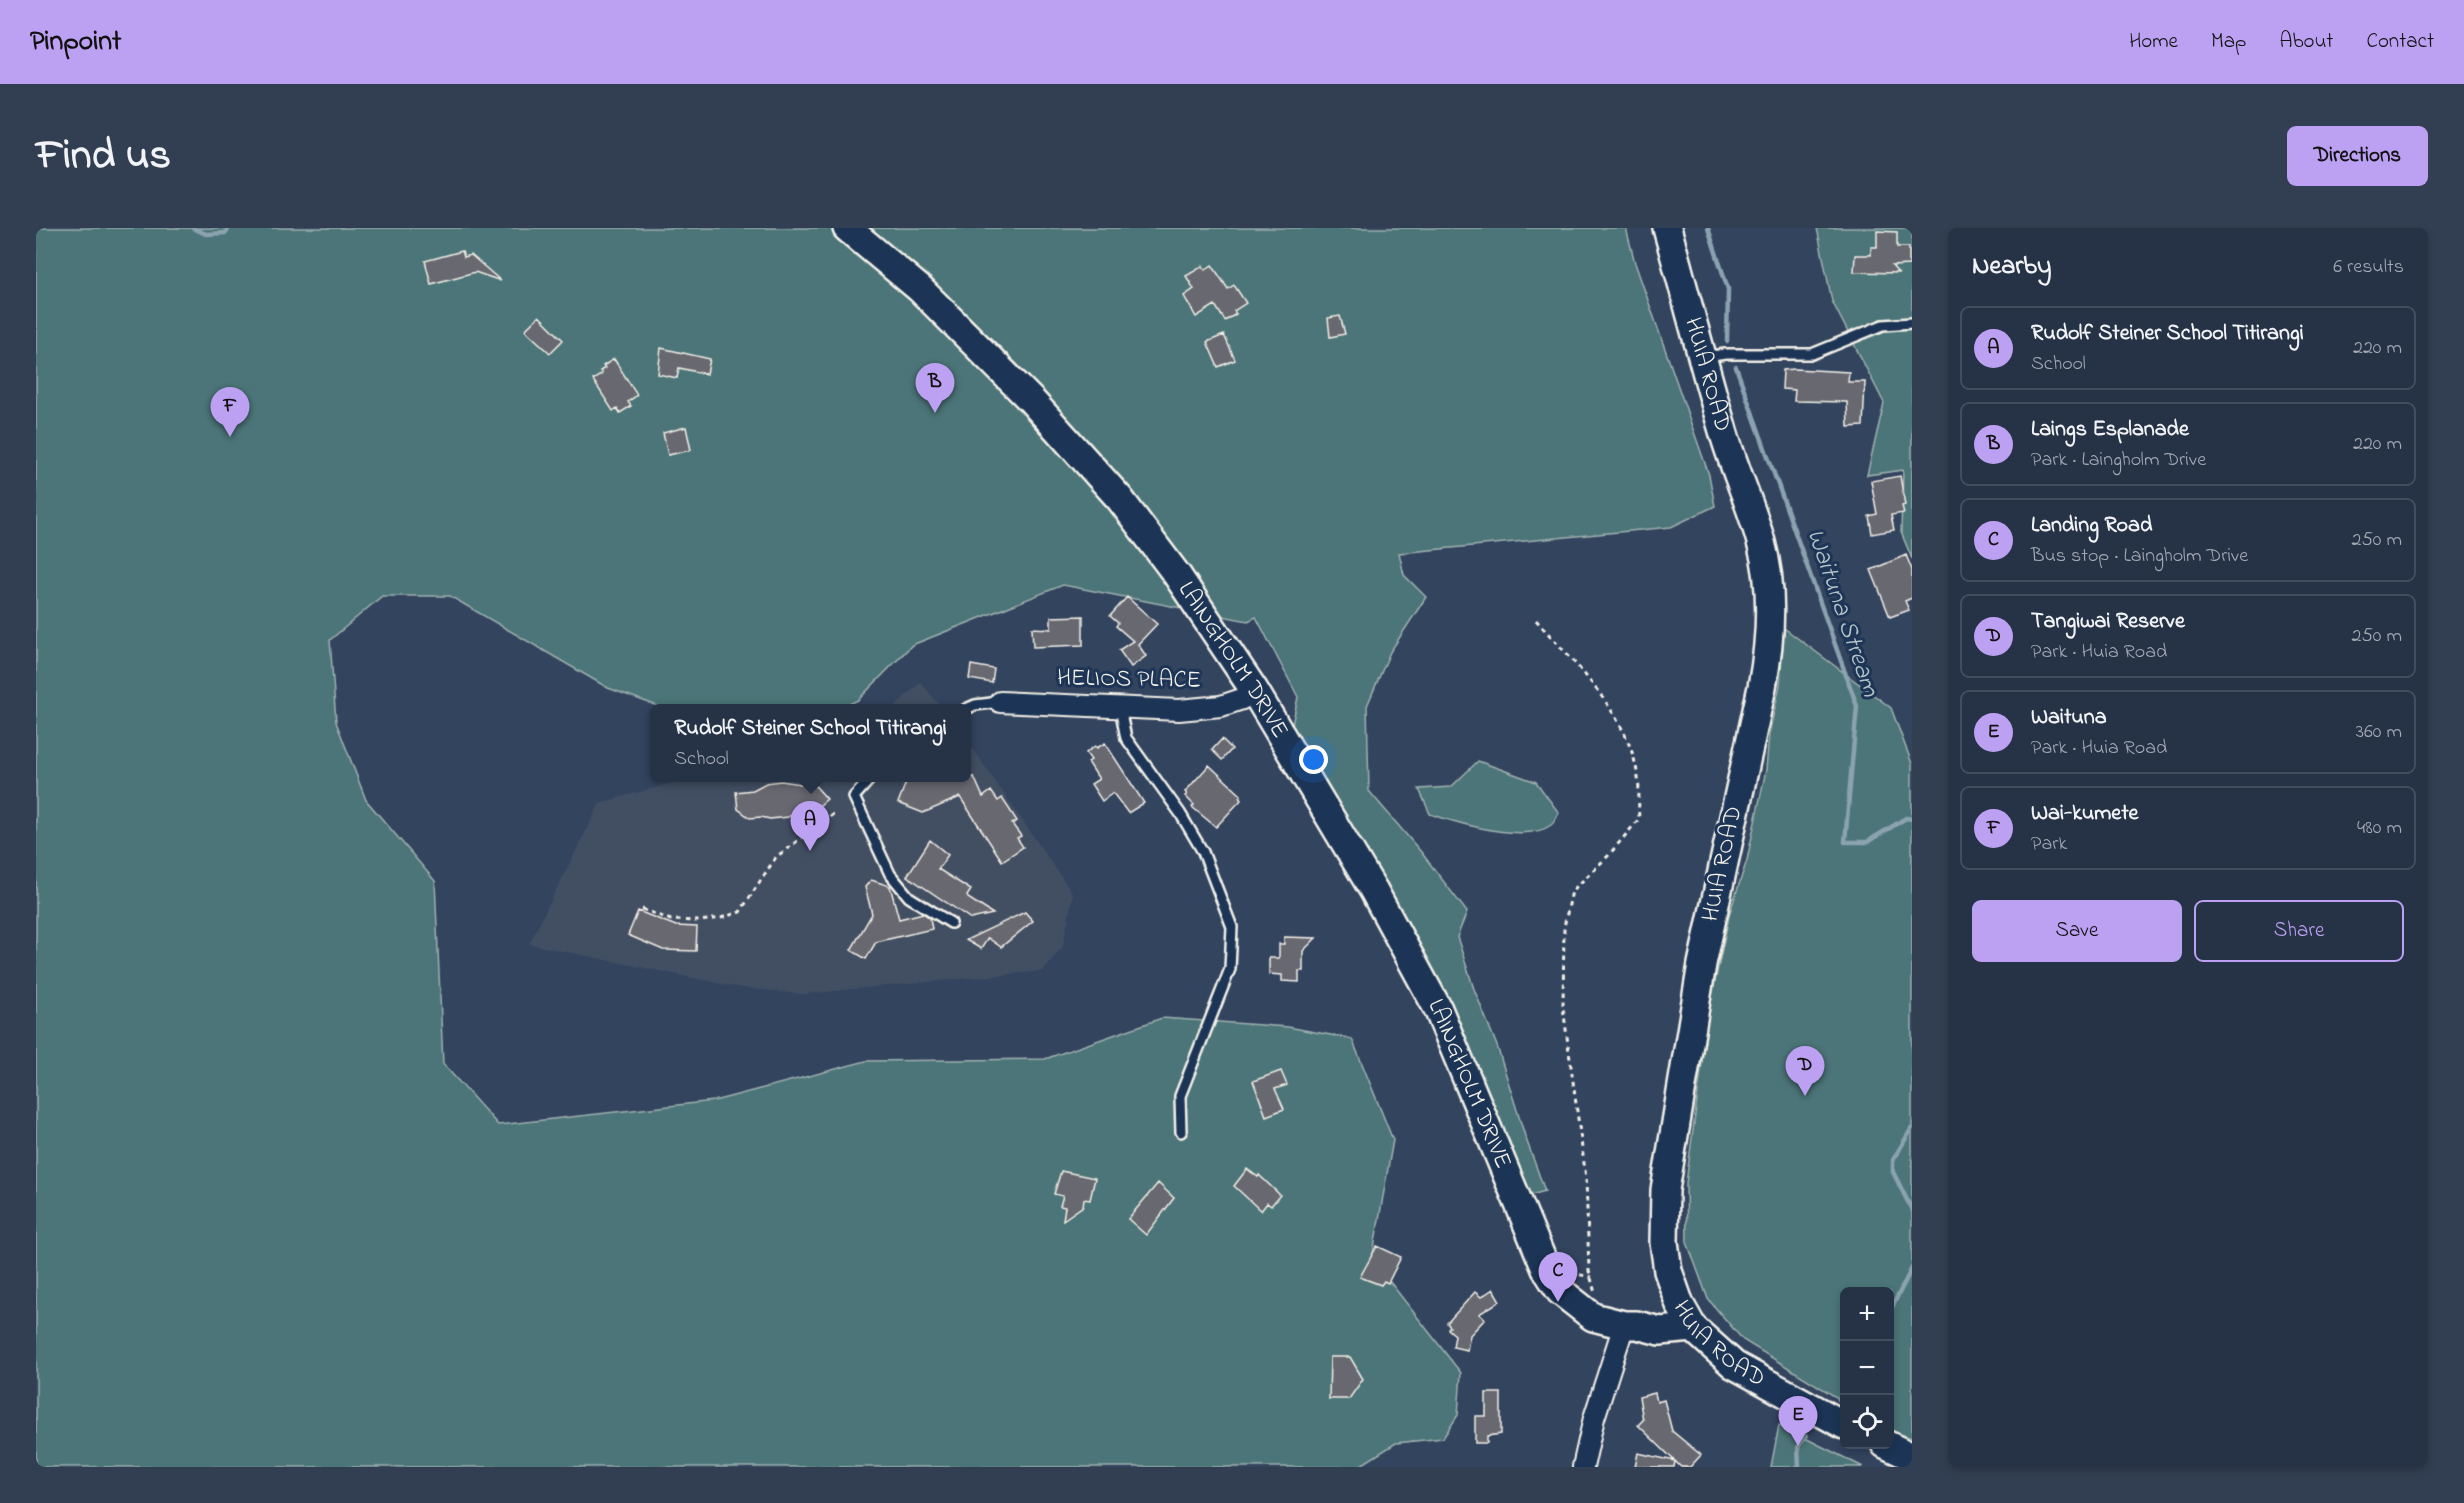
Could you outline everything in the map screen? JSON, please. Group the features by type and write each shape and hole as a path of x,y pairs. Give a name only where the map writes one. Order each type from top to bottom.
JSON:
{"street":[{"name":"LAINGHOLM DRIVE","path":"847,228 920,289 1032,401 1120,499 1177,575 1254,690 1374,891 1438,1009 1546,1269 1560,1291 1577,1306 1620,1323 1660,1331 1686,1317"},
{"name":"HUIA ROAD","path":"1667,228 1724,435 1765,558 1769,631 1757,714 1702,964 1665,1190 1664,1242 1668,1271 1686,1317 1734,1365 1840,1422"},
{"name":"HELIOS PLACE","path":"1000,702 1179,710 1221,706 1242,699 1254,690"},
{"path":"1583,1467 1620,1323"},
{"path":"1894,1448 1912,1457"}],"lane":[{"path":"1703,357 1725,354 1812,354 1883,325 1912,323"},
{"path":"971,707 1000,702"},
{"path":"1120,708 1126,738 1180,813 1203,852 1232,927 1230,969 1180,1096 1181,1132"},
{"path":"867,782 854,796 890,874 909,897 951,923"}],"path":[{"path":"1536,620 1608,705 1629,744 1638,777 1639,819 1608,856 1572,891 1564,927 1563,1007 1586,1178 1589,1271 1595,1291 1620,1323"},
{"path":"642,909 671,921 700,921 740,912 776,857 836,812"}],"shaded area":[{"path":"921,682 939,704 897,704"},
{"path":"971,746 1073,894 1063,946 1043,971 802,994 742,988 529,944 600,803 675,782 971,782"}],"green space":[{"path":"36,228 1626,228 1635,263 1709,475 1715,506 1671,527 1399,553 1404,575 1426,597 1390,652 1367,706 1369,791 1421,852 1467,912 1457,937 1474,989 1497,1046 1545,1191 1528,1196 1424,951 1355,845 1290,734 1298,697 1256,617 1248,621 1063,585 912,645 858,700 849,704 652,704 608,688 450,596 382,596 330,640 336,722 366,800 435,881 443,1064 498,1125 714,1101 866,1061 1045,1059 1162,1018 1288,1027 1352,1039 1393,1140 1372,1259 1461,1373 1458,1415 1443,1438 1396,1443 1358,1467 36,1467"},
{"path":"1817,228 1912,228 1912,559 1901,532 1903,470 1867,475 1884,403 1832,301"},
{"path":"1784,628 1891,708 1912,764 1912,1438 1894,1431 1894,1287 1840,1287 1840,1400 1743,1340 1708,1299 1687,1242 1686,1183 1709,1010 1730,912 1747,860 1766,770 1769,734 1780,685"},
{"path":"1478,761 1536,782 1559,813 1553,823 1540,830 1525,833 1509,832 1491,830 1430,814 1419,789 1451,787"},
{"path":"1779,1425 1863,1467 1771,1467"}],"building":[{"path":"1877,231 1897,232 1897,247 1909,247 1909,265 1892,266 1898,273 1854,272 1855,255 1871,255 1871,247 1877,247"},
{"path":"462,251 464,257 471,255 501,281 475,272 431,284 425,261"},
{"path":"1212,265 1228,289 1234,285 1246,303 1234,311 1236,314 1225,321 1215,305 1196,317 1184,296 1194,289 1186,276 1203,266 1205,270"},
{"path":"539,316 563,340 550,353 525,330"},
{"path":"1340,316 1345,334 1330,337 1328,318"},
{"path":"1224,335 1235,360 1218,367 1207,342"},
{"path":"661,348 710,359 707,374 679,368 677,378 658,374"},
{"path":"614,359 637,395 628,402 631,406 620,413 617,408 613,411 593,380 602,374 600,371 605,368 603,366"},
{"path":"1783,370 1849,372 1848,382 1865,382 1863,426 1848,427 1847,402 1794,401 1795,390 1782,389"},
{"path":"686,427 691,450 668,455 663,433"},
{"path":"1900,476 1905,505 1902,506 1904,513 1891,515 1894,530 1872,534 1869,516 1877,514 1871,481"},
{"path":"1906,555 1912,570 1912,598 1905,601 1909,610 1890,617 1871,570"},
{"path":"1127,597 1157,624 1138,644 1146,656 1131,667 1119,650 1133,641 1116,626 1118,623 1110,616"},
{"path":"1083,616 1083,645 1033,647 1032,628 1051,629 1051,617"},
{"path":"971,665 994,669 992,683 969,679"},
{"path":"1222,739 1232,749 1222,760 1212,750"},
{"path":"1105,743 1144,803 1128,813 1113,793 1102,801 1091,784 1099,779 1088,762 1091,760 1086,753 1095,746 1097,748"},
{"path":"1209,765 1241,795 1239,797 1241,800 1216,827 1192,807 1194,805 1185,796 1187,794 1185,792"},
{"path":"971,777 974,777 983,797 991,791 998,801 1002,798 1017,821 1012,824 1021,836 1017,838 1023,847 1002,861 960,797 923,813 898,803 906,782 971,782"},
{"path":"774,782 801,784 812,782 827,799 814,810 795,812 788,817 750,818 738,809 736,792 753,790"},
{"path":"930,840 948,855 938,869 971,890 968,898 993,914 971,919 907,876"},
{"path":"871,880 890,886 899,919 923,913 930,918 932,929 876,942 866,959 851,950 872,914 865,887"},
{"path":"638,911 676,926 697,927 696,951 663,950 628,935"},
{"path":"1025,912 1033,921 1001,947 988,938 981,949 966,940"},
{"path":"1284,937 1316,938 1303,951 1303,971 1299,971 1299,982 1282,981 1282,975 1269,974 1269,958 1279,958 1279,944 1284,944"},
{"path":"1281,1071 1287,1085 1275,1089 1284,1109 1266,1116 1253,1081"},
{"path":"1247,1169 1258,1177 1259,1175 1280,1195 1271,1206 1267,1203 1261,1211 1234,1186"},
{"path":"1061,1171 1095,1178 1090,1200 1084,1199 1083,1206 1063,1220 1065,1207 1060,1206 1063,1196 1054,1194"},
{"path":"1158,1183 1174,1198 1146,1235 1128,1219"},
{"path":"1377,1246 1401,1257 1388,1283 1384,1281 1381,1285 1360,1277"},
{"path":"1493,1289 1500,1301 1479,1314 1485,1319 1470,1335 1467,1350 1453,1347 1455,1335 1448,1329 1450,1327 1447,1323 1475,1292 1481,1297"},
{"path":"1330,1357 1350,1357 1363,1379 1349,1399 1329,1399"},
{"path":"1486,1393 1501,1393 1501,1434 1487,1436 1487,1443 1475,1443 1475,1416 1486,1416"},
{"path":"1655,1393 1657,1402 1664,1400 1672,1431 1701,1455 1690,1467 1681,1467 1638,1425 1643,1420 1639,1397"},
{"path":"1638,1453 1675,1461 1674,1467 1635,1467"}],"waterway":[{"path":"193,228 206,234 225,233 229,228"},
{"name":"Waituna Stream","path":"1708,228 1728,289 1727,341"},
{"name":"Waituna Stream","path":"1736,367 1857,706 1845,842 1867,842 1906,818 1912,819"},
{"name":"Waituna Stream","path":"1912,1128 1893,1160 1893,1172 1912,1210"},
{"name":"Waituna Stream","path":"1894,1303 1912,1268"},
{"name":"Waituna Stream","path":"1839,1399 1842,1395"},
{"name":"Waituna Stream","path":"1799,1467 1798,1447 1806,1436"}],"place":[{"name":"Laings Esplanade","path":"935,413"},
{"name":"Wai-kumete","path":"230,437"},
{"name":"Rudolf Steiner School Titirangi","path":"810,851"},
{"name":"Tangiwai Reserve","path":"1805,1096"},
{"name":"Landing Road","path":"1558,1302"},
{"name":"Waituna","path":"1798,1446"}]}
